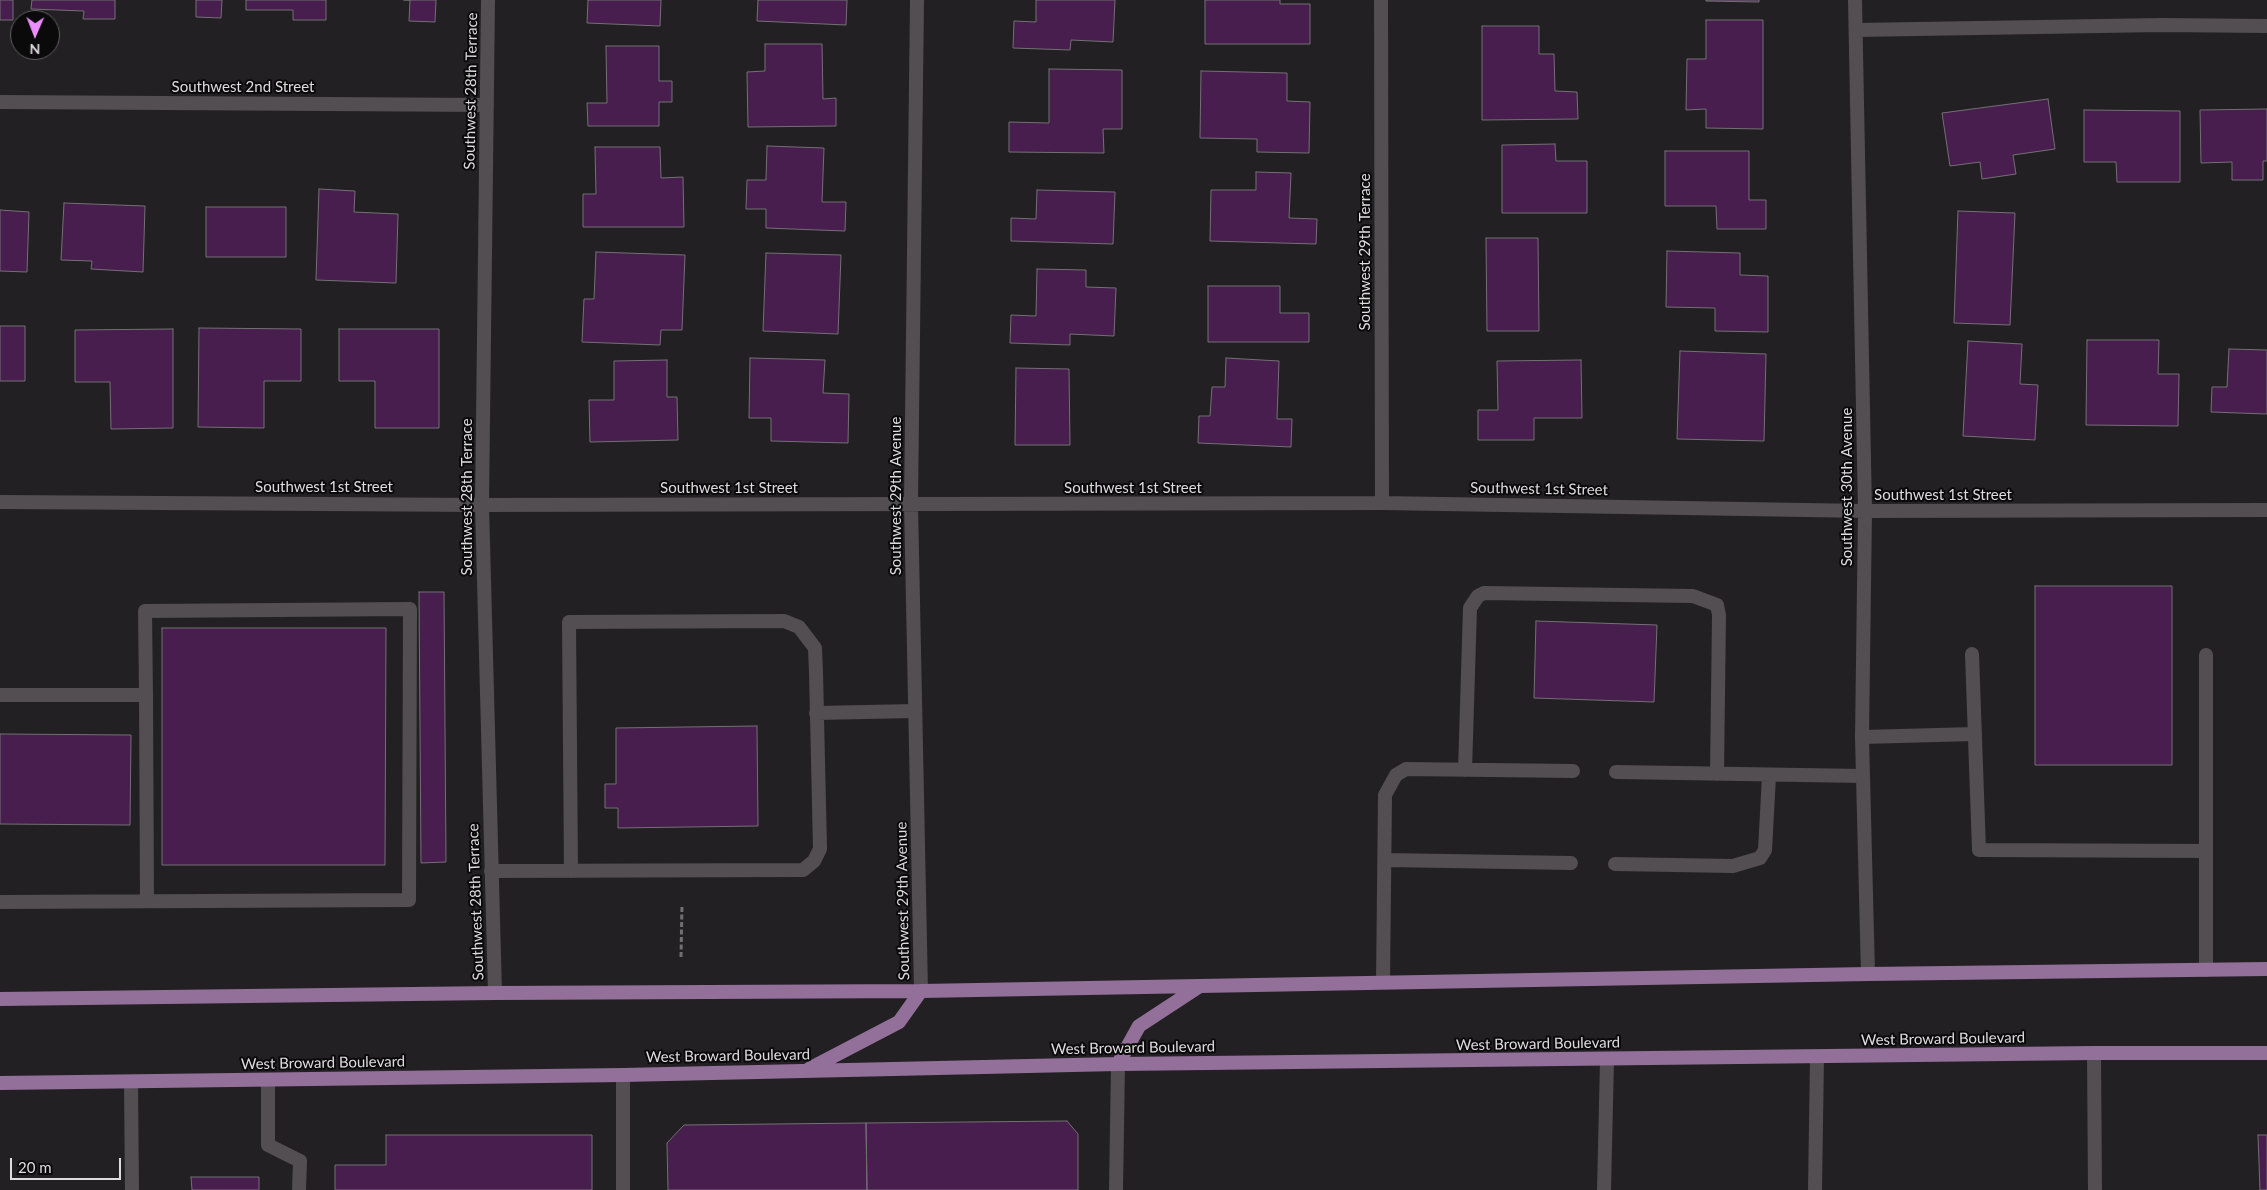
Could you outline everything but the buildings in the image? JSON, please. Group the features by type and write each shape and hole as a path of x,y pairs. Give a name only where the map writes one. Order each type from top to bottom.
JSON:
{"main road":[{"path":"0,999 495,993 921,991 1868,974 2267,969"},
{"path":"1118,1064 1138,1026 1201,986"},
{"path":"806,1071 900,1022 921,991"},
{"name":"West Broward Boulevard","path":"0,1083 622,1075 1118,1064 1607,1060 2094,1053 2267,1053"}],"street":[{"name":"Southwest 28th Terrace","path":"488,0 482,505 495,993"},
{"name":"Southwest 29th Avenue","path":"917,0 911,504 921,991"},
{"name":"Southwest 29th Terrace","path":"1381,0 1382,503"},
{"name":"Southwest 30th Avenue","path":"1855,0 1865,511 1862,737 1868,974"},
{"path":"1856,30 2161,25 2267,26"},
{"name":"Southwest 2nd Street","path":"0,102 487,105"},
{"name":"Southwest 1st Street","path":"0,502 482,505 1382,503 1865,511 2267,510"},
{"path":"1465,770 1470,608 1478,596 1484,593 1693,596 1717,605 1719,615 1717,774"},
{"path":"0,902 409,900 410,609 145,611 147,901"},
{"path":"491,871 571,871 803,870 814,861 820,849 814,648 799,627 784,621 569,622 571,871"},
{"path":"1972,654 1979,850 2206,851"},
{"path":"2206,655 2206,970"},
{"path":"0,695 146,695"},
{"path":"816,713 915,711"},
{"path":"1862,737 1975,734"},
{"path":"1384,982 1385,795 1396,775 1406,769 1573,772"},
{"path":"1616,772 1769,776 1863,776"},
{"path":"1615,864 1733,866 1760,858 1766,850 1769,776"},
{"path":"1384,860 1571,863"},
{"path":"2094,1053 2095,1190"},
{"path":"1815,1190 1817,1057"},
{"path":"1604,1190 1607,1060"},
{"path":"1116,1190 1118,1064"},
{"path":"622,1075 623,1190"},
{"path":"268,1080 268,1145 300,1161 299,1190"},
{"path":"131,1082 132,1190"}],"path":[{"path":"682,905 682,957"}]}
